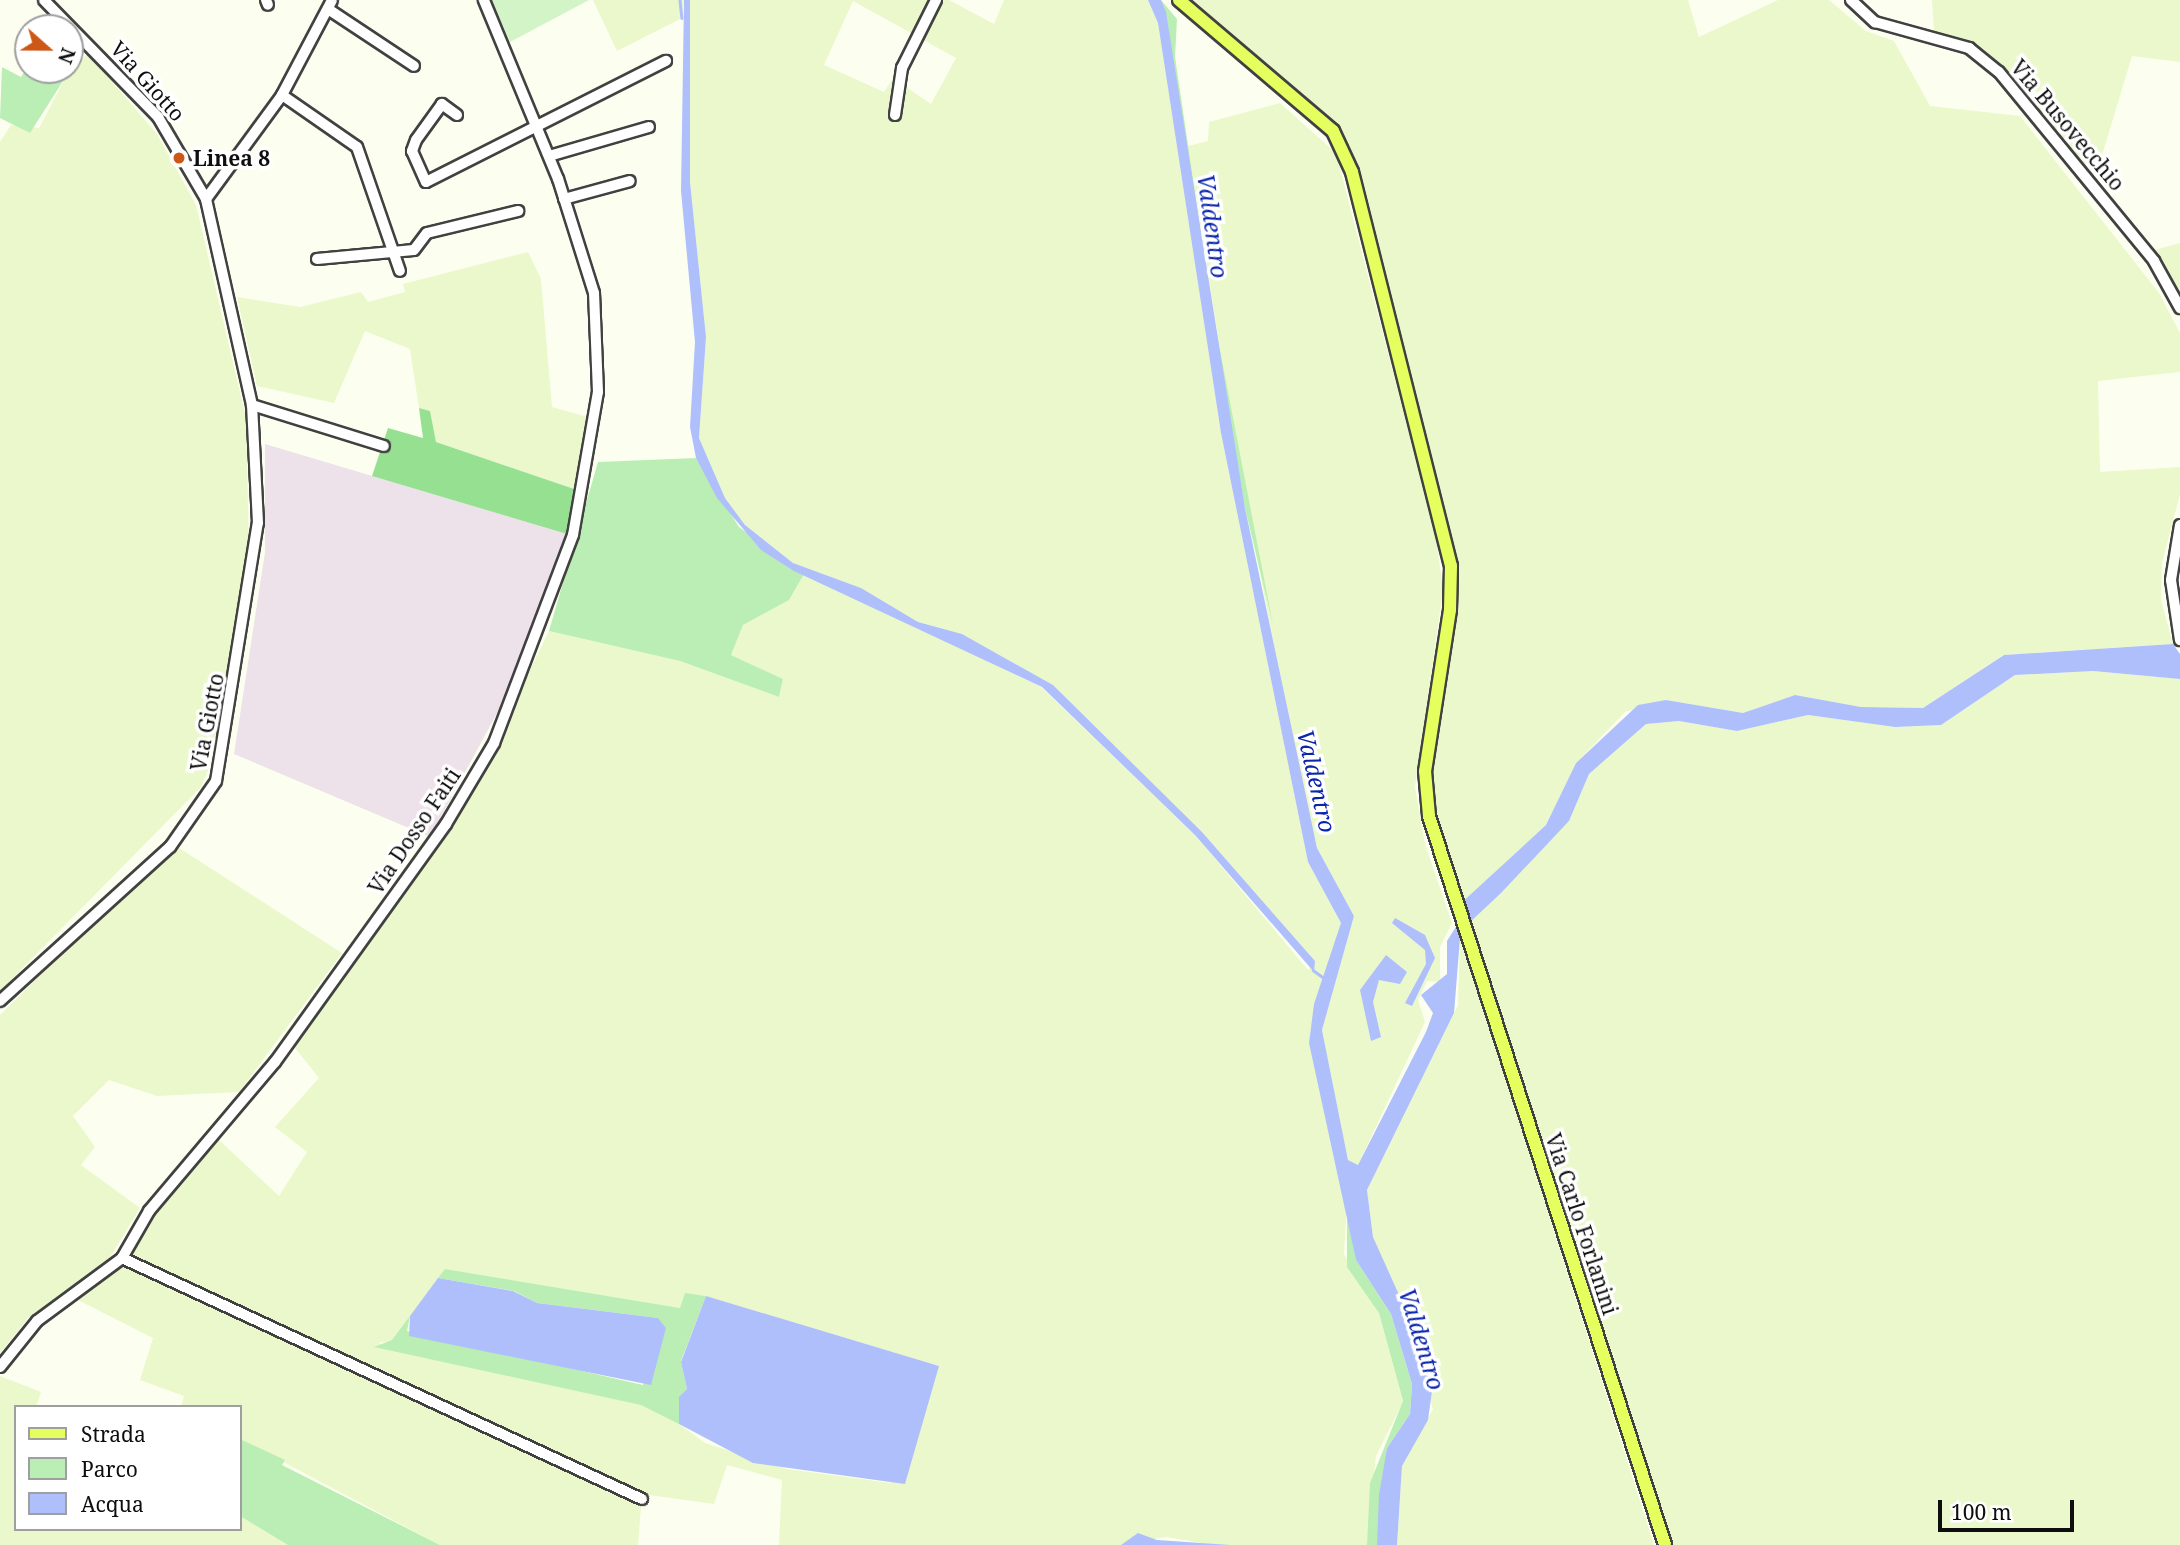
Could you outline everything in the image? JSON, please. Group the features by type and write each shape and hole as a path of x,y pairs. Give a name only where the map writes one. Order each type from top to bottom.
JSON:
{"main road":[{"name":"Via Carlo Forlanini","path":"1179,0 1333,131 1352,172 1451,566 1425,786 1463,920 1665,1545"}],"street":[{"name":"Via Giotto","path":"0,1001 170,847 216,781 258,523 252,405 206,198 158,117 44,0"},
{"name":"Via Dosso Faiti","path":"0,1367 37,1321 122,1258 149,1211 283,1050 446,824 494,743 573,535 594,433 594,293 549,156 484,0"},
{"path":"895,116 902,68 936,0"},
{"name":"Via Busovecchio","path":"1851,0 1875,22 1969,48 1999,72 2154,261 2180,308"},
{"path":"206,198 282,95 330,4 414,66"},
{"path":"457,115 442,104 416,140 412,151 426,182 666,61"},
{"path":"282,95 357,147 400,271"},
{"path":"549,156 649,127"},
{"path":"564,199 630,181"},
{"path":"317,259 395,254 414,250 427,233 518,211"},
{"path":"252,405 384,446"},
{"path":"2180,525 2171,580 2180,640"},
{"path":"122,1258 642,1499"}],"shaded area":[{"path":"265,444 567,534 510,689 430,837 234,754 265,552"}],"green space":[{"path":"492,0 589,0 510,42"},
{"path":"593,0 684,0 682,18 617,51"},
{"path":"690,0 949,0 994,24 1004,0 1148,0 1158,23 1221,433 1308,862 1341,923 1310,1032 1347,1206 1344,1254 1379,1313 1403,1402 1376,1456 1367,1545 1214,1545 1166,1537 1121,1545 779,1545 782,1480 727,1465 714,1504 642,1494 638,1545 440,1545 242,1440 242,1405 182,1405 184,1396 140,1380 153,1338 78,1300 119,1268 154,1212 219,1140 279,1196 307,1152 275,1127 319,1078 292,1044 454,826 549,631 680,661 779,697 783,679 731,655 743,625 789,600 804,574 840,589 1041,687 1195,835 1308,970 1315,961 1202,832 1053,685 962,634 918,622 861,588 793,563 745,525 725,498 699,438 706,337 690,182","holes":["853,1 956,58 931,104 893,78 884,92 824,65","445,1269 680,1308 702,1295 939,1366 891,1483 787,1469 705,1443 659,1409 377,1343 392,1341"]},
{"path":"1161,0 1177,19 1175,57 1213,314 1273,625 1245,508 1202,267"},
{"path":"1179,0 1688,0 1699,37 1778,0 1829,0 1866,31 1894,41 1930,106 2020,116 2159,293 2180,333 2180,372 2098,381 2100,472 2180,467 2180,494 2162,563 2161,600 2173,644 2003,655 1923,708 1861,707 1795,695 1743,713 1666,700 1625,712 1576,763 1546,825 1459,905 1428,787 1454,623 1454,556 1349,148"},
{"path":"1932,0 2180,0 2180,62 2132,56 2100,162 2081,163 1984,49 1934,33"},
{"path":"88,54 157,134 196,205 246,418 249,550 220,742 201,787 0,991 0,142 11,125 39,128 62,84 84,84 84,57"},
{"path":"2,67 14,73 14,84 61,84 30,133 0,118"},
{"path":"1280,103 1336,153 1436,538 1443,590 1415,787 1425,844 1452,923 1440,947 1440,982 1427,981 1418,1000 1425,1022 1358,1165 1348,1160 1322,1030 1354,916 1317,848 1300,774 1238,464 1188,146 1208,141 1209,122"},
{"path":"2180,243 2180,299 2147,252"},
{"path":"528,252 541,279 552,407 591,418 577,490 436,442 430,411 419,408 410,349 365,331 334,403 257,386 237,297 300,307 361,292 368,302 405,292 403,284"},
{"path":"419,408 430,411 436,442 577,490 567,534 372,476 388,428 423,438"},
{"path":"696,458 739,527 804,574 789,600 743,625 731,655 783,679 779,697 680,661 549,631 598,462"},
{"path":"2093,671 2180,679 2180,1545 1669,1545 1468,924 1569,821 1589,774 1646,724 1679,721 1737,731 1808,715 1895,727 1941,725 2015,675"},
{"path":"173,844 342,953 239,1092 157,1096 109,1080 73,1116 95,1147 81,1165 140,1208 109,1259 28,1318 0,1353 0,1015"},
{"path":"1460,938 1654,1545 1397,1545 1402,1466 1433,1409 1373,1237 1367,1190 1458,1005"},
{"path":"1347,1206 1356,1260 1391,1314 1412,1384 1410,1414 1387,1448 1377,1545 1367,1545 1370,1483 1403,1401 1379,1313 1347,1267"},
{"path":"445,1269 680,1308 685,1293 706,1296 681,1361 687,1389 679,1398 679,1424 641,1405 374,1347 392,1340 410,1316 407,1331 643,1385 658,1318 537,1303 514,1291 438,1278"},
{"path":"0,1376 41,1392 37,1405 14,1405 14,1531 242,1531 242,1517 288,1545 0,1545"},
{"path":"242,1440 285,1460 282,1465 440,1545 288,1545 242,1517"}],"water":[{"path":"684,0 690,0 690,182 706,337 699,438 725,498 745,525 793,563 861,588 918,622 962,634 1053,685 1202,832 1315,961 1314,972 1195,835 1042,687 794,571 761,550 717,498 696,458 690,427 695,342 681,191"},
{"path":"1148,0 1161,0 1166,12 1245,508 1317,848 1354,916 1322,1030 1348,1160 1358,1165 1426,1032 1433,1013 1421,995 1447,974 1447,941 1457,925 1460,938 1454,1013 1367,1190 1373,1237 1413,1326 1432,1391 1428,1420 1402,1466 1397,1545 1377,1545 1379,1495 1387,1448 1410,1414 1412,1384 1391,1314 1356,1260 1309,1043 1314,1004 1341,923 1308,862 1221,433 1158,23"},
{"path":"2173,644 2180,654 2180,679 2093,671 2015,675 1941,725 1895,727 1808,715 1737,731 1679,721 1646,724 1589,774 1569,821 1468,924 1459,905 1546,825 1576,763 1638,705 1666,700 1743,713 1795,695 1861,707 1923,708 2004,655"},
{"path":"1395,918 1425,935 1435,958 1412,1006 1405,1003 1426,964 1425,950 1392,923"},
{"path":"1386,955 1407,972 1400,984 1379,980 1373,1002 1381,1037 1371,1041 1360,990"},
{"path":"438,1278 513,1291 537,1303 658,1318 666,1328 651,1385 409,1336 410,1316"},
{"path":"706,1296 939,1366 905,1484 753,1463 679,1424 679,1397 687,1389 681,1362"},
{"path":"1138,1533 1157,1540 1230,1545 1121,1545"}],"waterway":[{"path":"680,0 682,18"},
{"path":"1313,970 1324,978"}],"place":[{"name":"Linea 8","path":"179,158"}],"water label":[{"name":"Valdentro","path":"1213,226"},
{"name":"Valdentro","path":"1317,781"},
{"name":"Valdentro","path":"1422,1339"}]}
